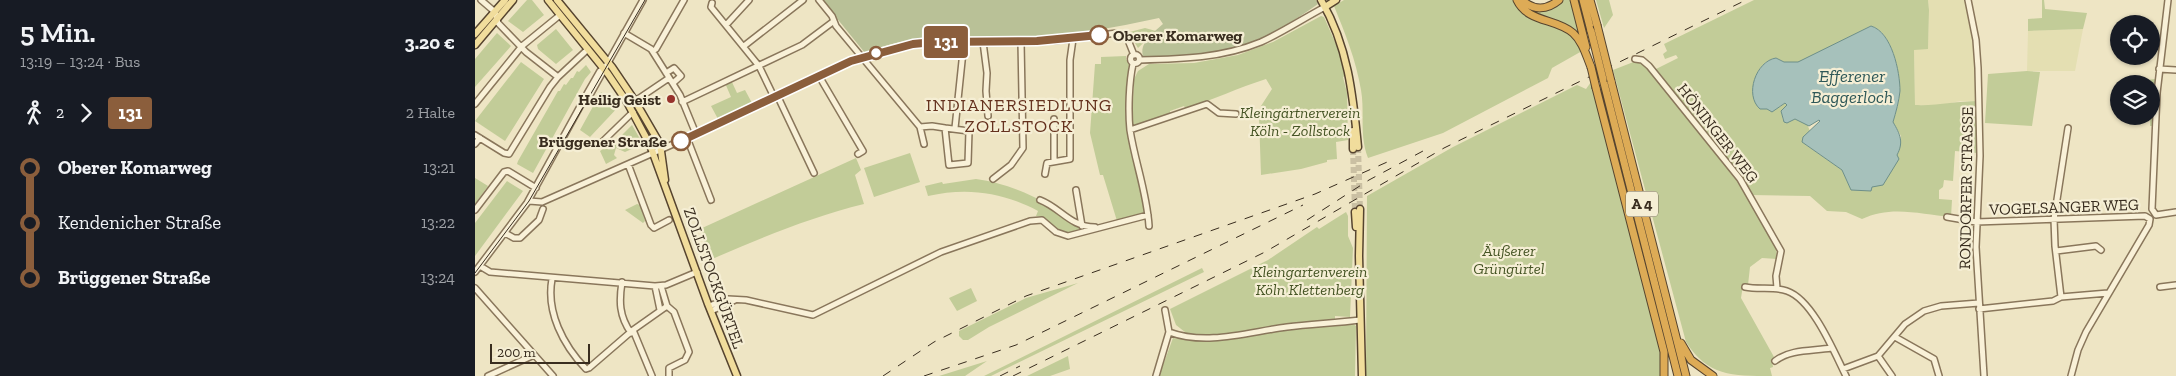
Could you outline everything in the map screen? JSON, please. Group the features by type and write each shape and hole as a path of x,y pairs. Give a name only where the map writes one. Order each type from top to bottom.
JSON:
{"highway":[{"path":"1517,0 1530,15 1565,27 1573,34 1581,42 1591,67"},
{"path":"1522,0 1530,6 1544,8 1559,0"},
{"path":"1574,0 1664,352 1664,376"},
{"name":"A 4","path":"1583,0 1678,376"},
{"name":"A 4","path":"1590,0 1686,376"},
{"path":"1623,194 1648,260"},
{"path":"1674,328 1691,360 1713,376"}],"main road":[{"path":"475,34 505,0"},
{"path":"475,44 513,0"},
{"name":"ZOLLSTOCKGÜRTEL","path":"548,0 604,69 633,112 653,154 737,376"},
{"name":"ZOLLSTOCKGÜRTEL","path":"557,0 608,62 635,101 662,150 666,188"},
{"path":"1321,0 1340,39 1353,94 1355,148"},
{"path":"1325,6 1336,0"},
{"path":"1357,211 1362,376"}],"street":[{"path":"481,0 495,12 496,19 530,55 558,77"},
{"path":"475,272 529,201 598,74 604,69 643,0"},
{"path":"653,51 656,49 684,0"},
{"path":"707,0 713,2 711,7 759,66 814,173"},
{"path":"725,24 749,0"},
{"path":"744,46 803,0"},
{"path":"819,0 863,58 920,127 924,144"},
{"name":"RONDORFER STRASSE","path":"1968,0 1976,40 1979,77 1980,156 1976,222 1979,306 1985,376"},
{"path":"2168,0 2157,93 2152,209 2156,216 2176,212"},
{"path":"1133,64 1138,63 1140,60 1194,58 1238,50 1268,38 1325,6"},
{"path":"475,104 522,46 560,15"},
{"path":"682,102 802,45 834,20"},
{"path":"625,33 653,51 680,94 696,134"},
{"path":"529,201 533,203 542,202 653,154 851,61 913,44 1021,42 1073,39 1117,33 1128,40 1134,55 1138,55 1140,60"},
{"path":"1045,174 1047,163 1070,159 1070,60 1073,39"},
{"path":"955,128 964,42"},
{"path":"983,42 987,73 988,116"},
{"path":"993,179 1011,165 1023,148 1021,42"},
{"path":"475,144 477,136 504,153 509,154 558,77 588,49"},
{"path":"1134,55 1131,59 1133,64 1131,73 1130,130 1149,226"},
{"name":"HÖNINGER WEG","path":"1635,59 1642,60 1649,66 1740,179 1781,251 1776,276 1777,288"},
{"path":"635,101 668,76 674,68 681,76 673,83"},
{"path":"2159,69 2176,70"},
{"path":"819,76 863,151 858,154"},
{"path":"1130,130 1207,104 1219,113 1236,114"},
{"path":"599,145 633,112"},
{"path":"1054,119 1054,161"},
{"path":"920,127 932,126 968,130 970,134 970,160 968,163 949,165 945,128"},
{"path":"2061,298 2054,219 2068,128"},
{"path":"687,138 711,200"},
{"path":"628,164 651,225 654,228 669,220"},
{"path":"475,210 504,172 508,172 536,188"},
{"path":"1076,190 1082,226"},
{"path":"1040,200 1051,204 1063,215 1082,226 1097,228"},
{"path":"505,233 514,238 520,238 539,219 543,209"},
{"path":"710,308 738,300 813,315 941,252 1030,221 1042,220 1056,232 1069,236 1148,215"},
{"name":"VOGELSANGER WEG","path":"1947,217 1976,222 2145,216 2151,220 2108,293"},
{"path":"2056,251 2096,246 2101,250"},
{"path":"480,266 490,272 552,279 621,282 655,286 661,286 697,272"},
{"path":"552,279 551,297 557,324 573,356 588,369 632,331 667,306"},
{"path":"621,282 619,297 621,315 632,331 652,376"},
{"path":"2160,286 2176,285"},
{"path":"655,286 660,310"},
{"path":"661,286 667,306 674,312 689,352 685,360 669,368 669,376"},
{"path":"1745,287 1777,288 1793,294 1804,302 1846,376"},
{"path":"475,288 553,376"},
{"path":"1843,369 1878,356 1911,319 1924,311 1941,306 1979,306 2053,301 2061,298 2108,293"},
{"path":"2071,376 2080,344 2108,293"},
{"path":"1156,376 1169,332 1165,310"},
{"path":"1169,332 1190,338 1207,339 1288,327 1360,320"},
{"path":"1895,337 1934,359 1939,376"},
{"path":"1775,361 1799,352 1831,348"},
{"path":"488,376 534,355"},
{"path":"1878,356 1892,376"}],"shaded area":[{"path":"1928,0 1966,0 1975,41 1979,101 1960,101 1942,105 1915,105 1914,49 1928,49"},
{"path":"2083,29 2075,71 2027,71 2028,31"}],"green space":[{"path":"527,0 532,0 544,15 523,32 508,21"},
{"path":"822,0 1316,0 1318,4 1275,32 1247,45 1209,53 1156,57 1143,56 1142,51 1148,38 1163,24 1159,18 1109,28 1058,35 925,38 886,46 865,53"},
{"path":"1344,0 1515,0 1517,5 1562,29 1577,43 1582,51 1552,68 1548,78 1443,133 1368,158 1364,141 1359,79 1350,47 1334,6"},
{"path":"1561,0 1571,0 1581,38 1532,13 1521,2 1531,9"},
{"path":"1596,0 1609,0 1613,15 1604,28"},
{"path":"1754,0 1928,0 1928,49 1914,50 1915,105 1979,101 1977,153 1955,151 1953,181 1944,180 1943,187 1939,190 1939,199 1952,200 1951,217 1895,211 1883,212 1862,219 1846,212 1827,211 1810,196 1751,195 1654,70 1678,58 1676,55 1665,59 1663,54 1667,51 1664,44","holes":["1871,26 1878,29 1889,44 1896,63 1900,91 1893,122 1901,136 1897,155 1872,187 1851,190 1842,170 1806,145 1805,135 1810,131 1807,124 1795,119 1790,121 1783,120 1781,111 1787,105 1785,103 1780,107 1760,109 1753,86 1759,70 1771,59 1776,58 1784,62 1798,63"]},
{"path":"2042,0 2044,0 2045,9 2087,13 2083,29 2028,31 2028,19 2042,18"},
{"name":"Kleingärtnerverein Köln - Zollstock","path":"1321,16 1324,17 1339,51 1347,93 1348,140 1336,142 1337,159 1327,160 1327,162 1301,169 1261,175 1259,117 1261,106 1272,89 1266,79 1186,109 1184,106 1170,111 1170,115 1134,128 1132,126 1134,79 1138,71 1149,64 1194,63 1238,55 1273,42"},
{"path":"1145,28 1156,31 1138,48 1132,38 1126,33"},
{"path":"556,29 573,50 556,64 538,49 537,45"},
{"path":"497,33 511,46 475,87 475,59"},
{"path":"1126,56 1126,60 1129,60 1128,129 1146,209 1144,213 1117,221 1103,175 1100,175 1090,133 1095,64 1101,64 1101,57"},
{"path":"1636,61 1646,64 1733,172 1776,246 1777,259 1762,258 1750,267 1748,285 1743,285 1741,298 1774,357 1772,361 1773,367 1770,368 1772,376 1722,372 1703,362 1686,342 1613,70"},
{"path":"521,62 544,79 505,141 475,121"},
{"path":"586,65 591,72 585,79 533,173 517,164 558,91 573,78 577,71 579,72"},
{"path":"2040,72 2032,126 1985,123 1988,74"},
{"path":"731,80 737,93 745,90 752,103 718,119 711,106 731,97 725,83"},
{"name":"Äußerer Grüngürtel","path":"1591,82 1663,361 1662,376 1366,376 1367,196 1453,147 1577,85 1586,89"},
{"path":"601,92 613,101 617,98 621,104 590,137 580,130"},
{"path":"632,125 643,144 625,152 616,148 614,155 617,158 606,164 600,151 603,149 602,146 608,149"},
{"path":"910,153 920,182 874,197 864,168"},
{"path":"856,158 861,170 855,175 864,204 786,229 710,260 700,229"},
{"path":"475,178 488,186 475,204"},
{"path":"976,179 995,182 1022,192 1053,207 1078,226 1091,228 1073,234 1066,234 1046,219 1036,216 1038,211 1011,199 970,192 942,193 928,196 925,186 942,182 943,184"},
{"path":"507,181 523,191 475,256 475,223"},
{"path":"637,204 640,205 645,221 643,223 625,210"},
{"name":"Kleingartenverein Köln Klettenberg","path":"1346,212 1348,216 1348,236 1353,248 1350,317 1335,316 1335,321 1303,324 1301,322 1214,336 1190,336 1176,325 1170,309 1268,260 1317,227 1319,229"},
{"path":"1202,268 1204,272 991,376 984,376"},
{"path":"1078,283 989,327 968,340 963,340 959,336 959,331 1026,298"},
{"path":"971,288 977,301 957,311 949,298"},
{"name":"Kleingartenverein Köln Klettenberg","path":"1353,324 1356,326 1355,376 1159,376 1173,338 1207,341 1287,329"},
{"path":"1068,356 1070,369 1050,376 1027,376"},
{"path":"987,361 965,376 939,376"}],"water":[{"name":"Efferener Baggerloch","path":"1871,26 1884,36 1896,64 1900,91 1893,122 1898,130 1901,142 1897,155 1899,159 1883,185 1872,187 1871,191 1851,190 1842,170 1802,142 1803,137 1820,121 1809,126 1795,119 1787,123 1784,122 1781,111 1787,105 1785,103 1772,112 1767,109 1760,109 1755,103 1753,88 1758,72 1769,60 1776,58 1784,62 1798,62"}],"tunnel":[{"path":"1358,147 1360,209"},
{"path":"1353,149 1355,212"}],"tram line":[{"path":"475,273 529,201 645,0"}],"railway":[{"path":"1013,376 1265,252 1444,148 1746,0"},
{"path":"1307,220 1369,180 1423,151"},
{"path":"883,376 934,342 1026,296 1315,194 1394,159"},
{"path":"924,376 1016,345 1303,205"},
{"path":"1000,376 1020,366"}],"bus line":[{"name":"131","path":"681,141 851,61 876,53 913,44 934,42 1021,42 1073,39 1099,35"}],"place":[{"name":"Oberer Komarweg","path":"1099,35"},
{"name":"Heilig Geist","path":"671,99"},
{"name":"Brüggener Straße","path":"681,141"}],"district":[{"name":"INDIANERSIEDLUNG ZOLLSTOCK","path":"1019,115"}]}
